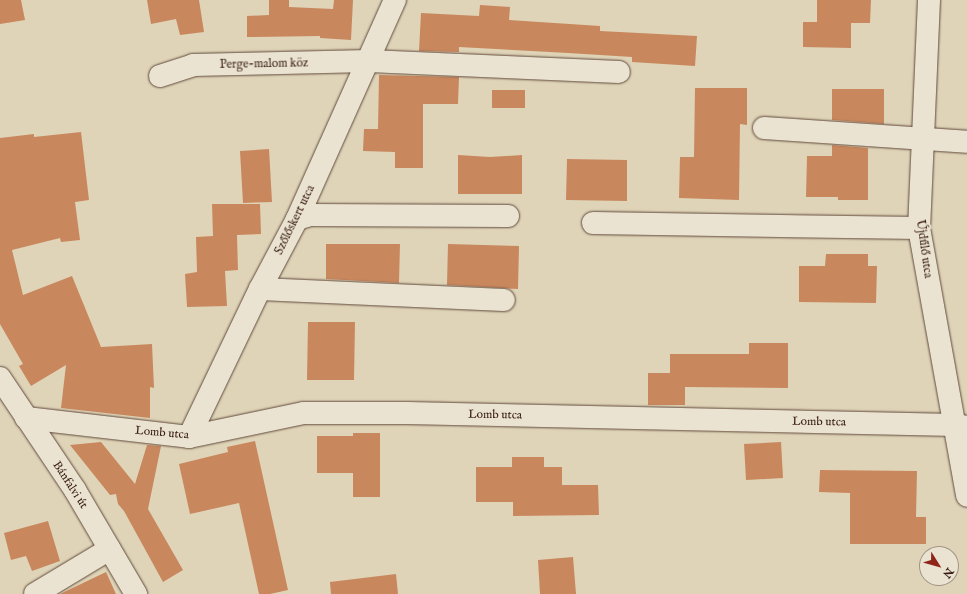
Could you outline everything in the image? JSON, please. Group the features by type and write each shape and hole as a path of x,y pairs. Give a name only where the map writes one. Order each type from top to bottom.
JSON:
{"street":[{"name":"Szőlőskert utca","path":"189,437 260,289 297,219 395,0"},
{"name":"Újdűlő utca","path":"929,0 919,228 961,426 967,496"},
{"name":"Perge-malom köz","path":"160,76 193,65 369,61 619,72"},
{"path":"764,128 967,142"},
{"path":"297,219 310,215 508,216"},
{"path":"593,223 919,228"},
{"path":"260,289 504,300"},
{"name":"Bánfalvi út","path":"0,378 75,490 136,594"},
{"name":"Lomb utca","path":"26,418 189,437 304,413 415,413 961,426"},
{"path":"35,594 110,550"}],"building":[{"path":"0,0 21,0 25,20 0,24"},
{"path":"147,0 199,0 204,32 180,35 176,19 151,24"},
{"path":"269,0 289,0 289,7 333,9 334,0 353,0 351,40 320,38 320,36 247,37 247,16 269,15"},
{"path":"817,0 871,0 870,23 851,23 851,48 803,47 803,22 817,22"},
{"path":"480,5 510,7 509,20 600,26 600,31 697,36 695,66 632,62 632,57 459,47 459,52 419,51 421,13 479,16"},
{"path":"379,75 459,77 458,104 423,104 423,168 395,168 395,152 363,151 364,129 378,129"},
{"path":"695,88 747,88 747,125 740,124 739,200 679,198 680,157 694,157"},
{"path":"832,89 884,89 884,124 832,120"},
{"path":"492,90 525,90 525,108 492,108"},
{"path":"81,132 89,200 75,202 80,240 61,242 60,238 12,250 23,295 72,276 101,347 152,344 154,388 150,387 150,418 61,408 66,365 31,386 19,366 23,364 0,324 0,138 34,134 34,137"},
{"path":"832,145 868,148 868,200 838,200 838,197 806,197 807,156 832,156"},
{"path":"269,149 272,202 243,203 240,151"},
{"path":"458,155 490,157 522,155 522,194 458,194"},
{"path":"567,159 627,160 627,201 566,200"},
{"path":"212,204 260,204 261,234 237,235 238,270 225,271 227,306 187,307 185,274 197,272 196,237 213,236"},
{"path":"326,244 400,244 399,283 326,279"},
{"path":"448,244 519,246 518,289 447,285"},
{"path":"826,254 868,254 868,266 877,266 876,303 799,302 799,266 825,266"},
{"path":"308,322 355,322 354,380 307,380"},
{"path":"749,343 788,343 788,388 685,387 685,405 648,405 648,373 670,373 670,354 749,354"},
{"path":"353,433 380,433 380,497 353,497 353,473 317,473 317,436 353,436"},
{"path":"255,441 288,590 270,594 259,594 239,503 190,514 179,464 228,452 227,447"},
{"path":"101,442 135,484 147,445 161,446 148,509 183,570 163,582 124,511 118,504 116,494 110,495 70,445"},
{"path":"781,442 783,478 746,480 744,444"},
{"path":"512,457 544,457 544,467 562,467 562,485 598,485 599,515 513,516 513,502 476,502 476,467 512,467"},
{"path":"820,470 917,471 916,517 926,517 926,544 850,544 850,493 819,492"},
{"path":"48,521 60,561 32,571 26,556 11,560 4,533"},
{"path":"573,557 576,594 540,594 538,560"},
{"path":"106,572 116,594 60,594"},
{"path":"396,574 398,594 331,594 330,582"}]}
